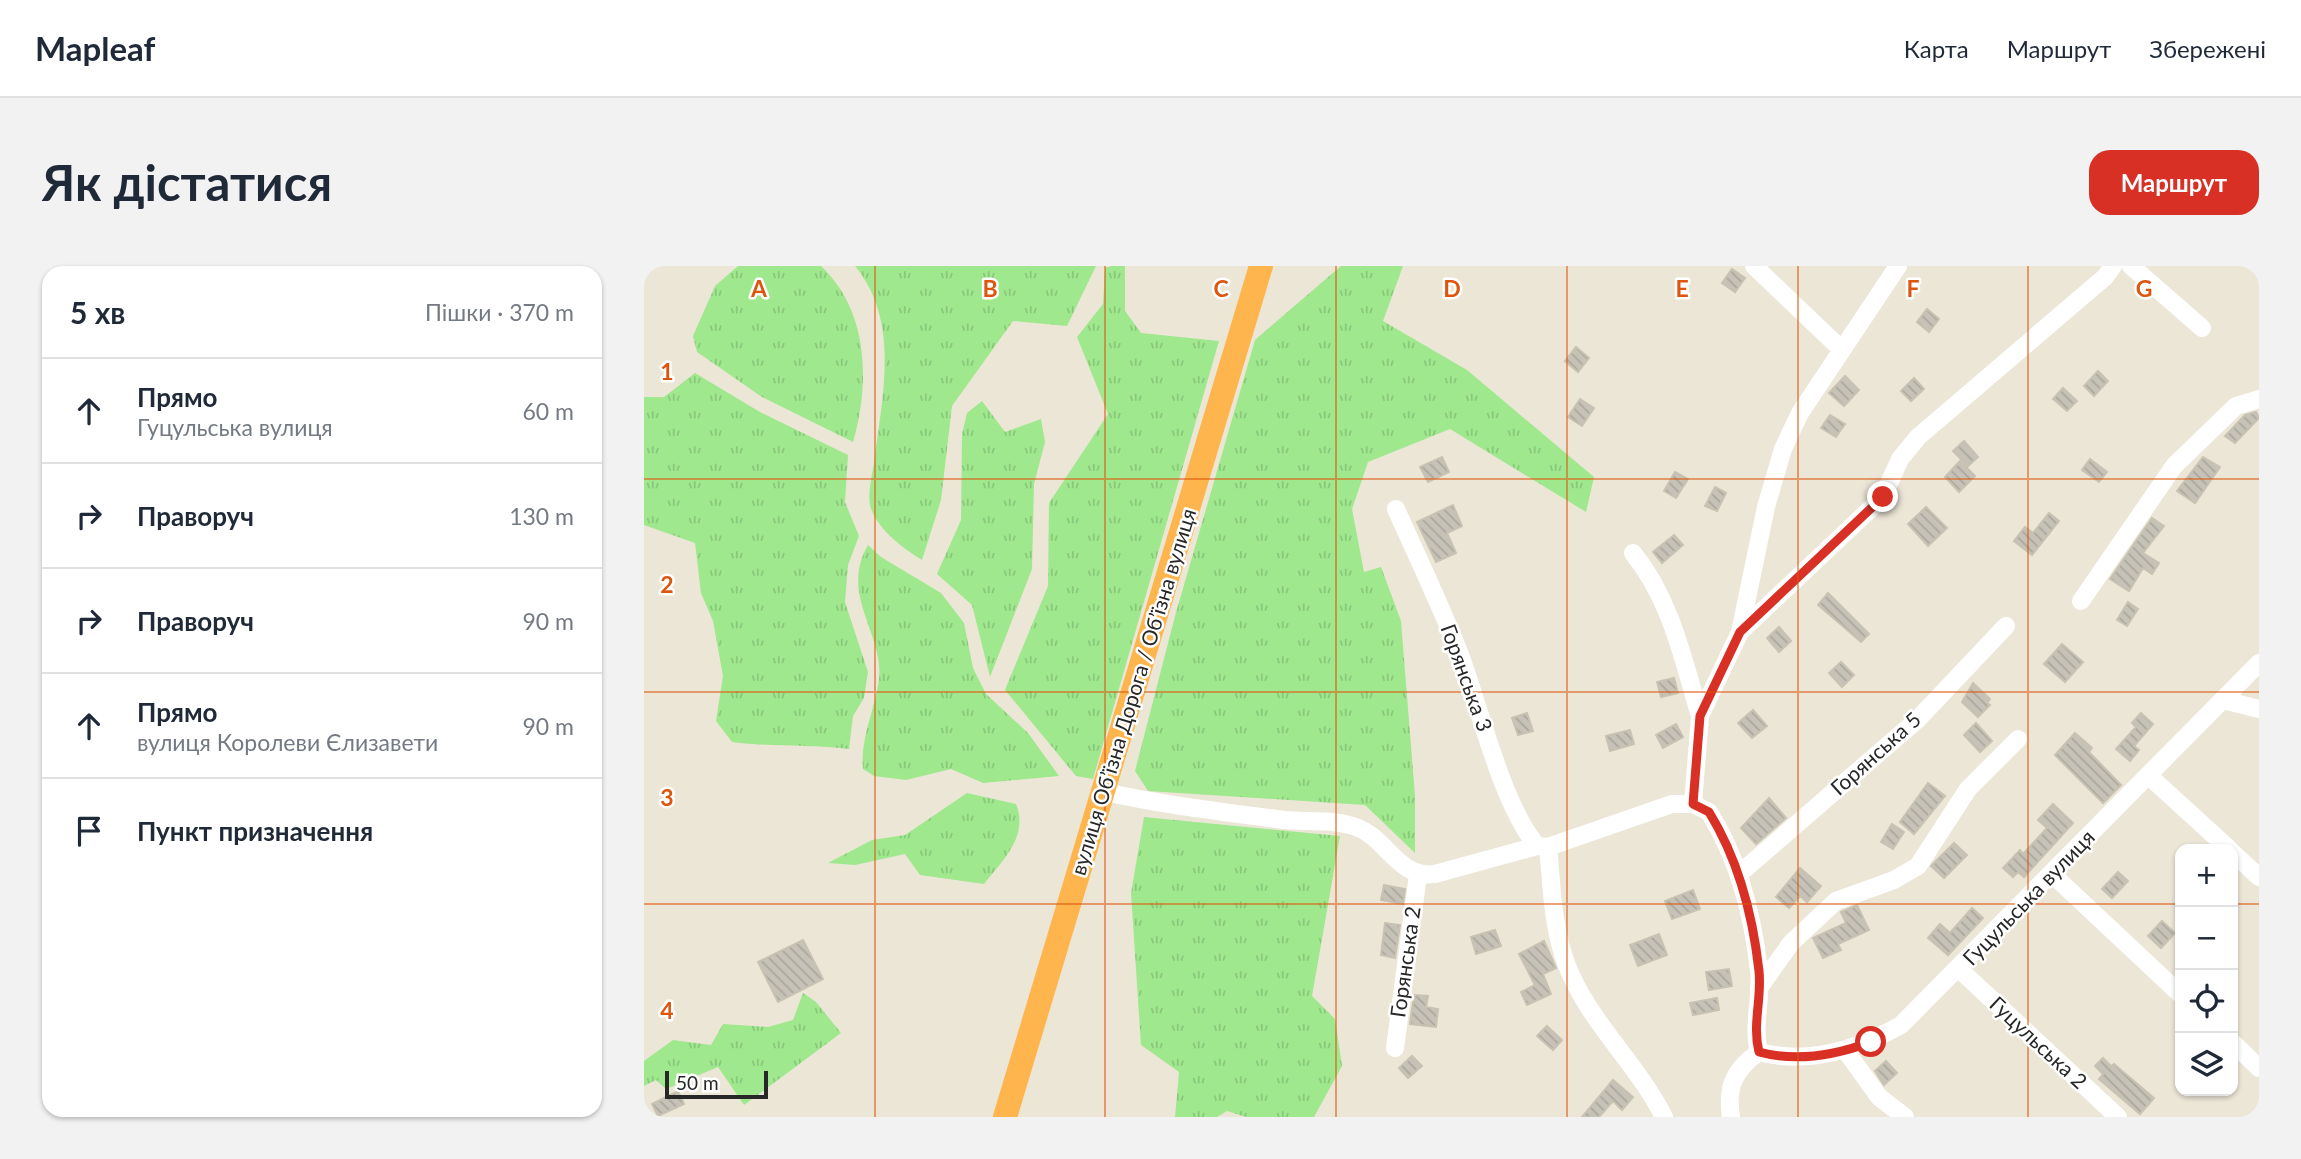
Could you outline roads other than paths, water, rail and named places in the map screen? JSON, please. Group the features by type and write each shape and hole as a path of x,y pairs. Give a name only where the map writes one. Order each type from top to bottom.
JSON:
{"highway":[{"name":"вулиця Обʼїзна Дорога / Обʼїзна вулиця","path":"1005,1117 1105,792 1261,266"}],"street":[{"path":"1754,266 1842,349"},
{"path":"1693,804 1700,716 1740,632 1766,507 1783,449 1800,412 1898,266"},
{"path":"1740,632 1883,497 1900,460 1918,437 2105,277 2113,266"},
{"path":"2131,266 2202,328"},
{"path":"2081,601 2175,466 2236,407 2259,399"},
{"name":"Горянська 3","path":"1396,509 1459,652 1501,774 1527,834 1543,846"},
{"path":"1633,553 1652,576 1662,595 1700,716"},
{"name":"Горянська 5","path":"1739,874 1917,720 2006,626"},
{"name":"Гуцульська вулиця","path":"1759,1052 1796,1057 1846,1051 1871,1042 1900,1025 1959,970 2259,663"},
{"path":"2223,700 2259,709"},
{"path":"1759,988 1791,943 1836,901 1894,880 1918,866 1968,789 2018,740"},
{"path":"2149,776 2224,844"},
{"path":"1105,792 1286,820 1354,826 1377,837 1405,868 1418,875 1436,874 1543,846 1672,804 1693,804 1709,812 1739,874 1759,972 1755,1021 1759,1052 1740,1066 1733,1082 1731,1117"},
{"path":"1543,846 1566,963 1590,1007 1650,1092 1664,1117"},
{"path":"2238,858 2259,877"},
{"path":"2052,874 2175,989"},
{"name":"Горянська 2","path":"1395,1048 1418,875"},
{"name":"Гуцульська 2","path":"1959,970 2118,1117"},
{"path":"2238,1048 2259,1068"},
{"path":"1846,1051 1879,1097 1905,1117"}]}
